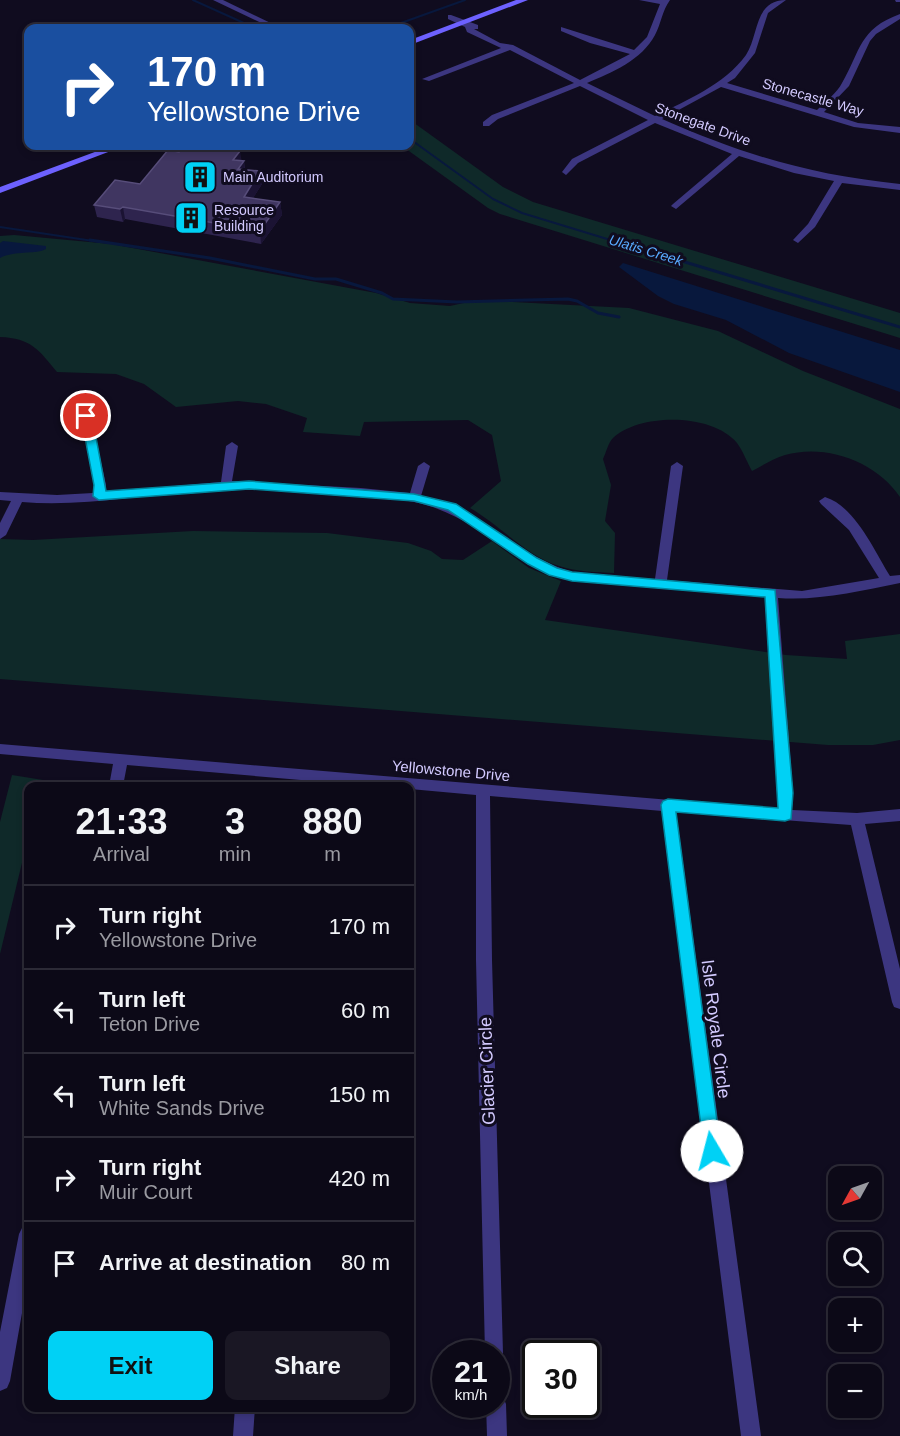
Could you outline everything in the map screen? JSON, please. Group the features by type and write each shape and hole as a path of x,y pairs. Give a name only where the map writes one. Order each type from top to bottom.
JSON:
{"main road":[{"path":"414,31 498,0"},
{"path":"414,43 524,0"},
{"path":"0,190 108,150"}],"street":[{"path":"218,0 269,24"},
{"path":"486,124 495,117 618,65 636,53 654,32 665,1 643,0"},
{"path":"566,172 575,161 721,84 742,66 751,53 765,12 783,0"},
{"path":"818,114 845,86 866,40 873,32 900,16"},
{"name":"Stonegate Drive","path":"451,17 498,45 510,47 652,120 739,152 839,180 900,187"},
{"path":"564,29 593,41 636,53"},
{"path":"426,80 510,47"},
{"name":"Stonecastle Way","path":"721,84 857,125 900,130"},
{"path":"676,206 739,152"},
{"path":"798,240 812,225 839,180"},
{"path":"86,416 100,485 99,496"},
{"path":"226,485 232,446"},
{"path":"414,498 424,466"},
{"path":"661,582 677,466"},
{"path":"0,496 65,499 226,485 414,498 452,507 512,549 553,572 572,577 661,582 771,593 825,593 900,579"},
{"path":"0,535 18,498"},
{"path":"825,501 840,510 850,521 887,581"},
{"path":"771,593 786,793 785,815"},
{"name":"Yellowstone Drive","path":"0,749 121,759 323,782"},
{"path":"117,782 121,759"},
{"name":"Yellowstone Drive","path":"414,786 483,789 785,815 857,819 900,815"},
{"name":"Glacier Circle","path":"483,789 484,960 494,1340"},
{"name":"Isle Royale Circle","path":"668,805 751,1436"},
{"path":"857,819 900,1002"},
{"path":"0,1381 24,1255"},
{"path":"243,1436 245,1412"},
{"path":"496,1418 497,1436"}],"green space":[{"path":"414,123 503,187 533,202 900,313 900,338 500,214 488,208 408,150 414,150"},
{"path":"14,235 111,244 376,293 410,303 450,306 477,300 629,308 718,331 803,371 900,409 900,497 878,474 849,458 817,452 801,452 772,460 752,471 737,443 726,433 711,426 676,420 640,424 613,438 603,459 611,485 605,521 615,533 614,573 580,571 559,566 524,548 470,508 501,481 492,435 468,420 364,422 360,436 303,432 307,418 266,404 238,401 176,407 144,384 116,374 57,372 45,357 27,343 0,337 0,236"},
{"path":"193,531 327,533 408,543 431,551 442,559 463,560 492,541 529,568 561,581 545,620 786,655 847,659 845,641 900,634 900,740 873,745 828,745 0,679 0,539 33,540"},
{"path":"12,775 43,780 42,782 24,782 24,855 0,954 0,822"}],"water":[{"path":"3,241 46,246 46,249 0,258 0,243"},
{"path":"623,263 900,350 900,392 789,353 726,320 674,304 658,296 619,267"}],"building":[{"path":"168,150 179,152 181,150 240,151 233,160 244,161 238,169 260,171 244,197 280,202 260,231 123,207 120,209 94,205 115,180 140,184"}],"waterway":[{"name":"Ulatis Creek","path":"193,0 246,24"},
{"path":"398,24 465,0"},
{"name":"Ulatis Creek","path":"414,142 493,199 522,213 617,242"},
{"path":"0,227 100,242"},
{"path":"90,240 210,258 315,279 336,279 382,293 393,299 457,302 568,299 577,301 598,313 619,317"},
{"name":"Ulatis Creek","path":"612,240 900,327"}],"place":[{"name":"Main Auditorium","path":"200,177"},
{"name":"Resource Building","path":"191,218"}],"route":[{"path":"86,416 100,485 99,496 249,485 414,498 452,507 512,549 553,572 572,577 661,582 771,593 786,793 785,815 668,805 712,1151"}]}
